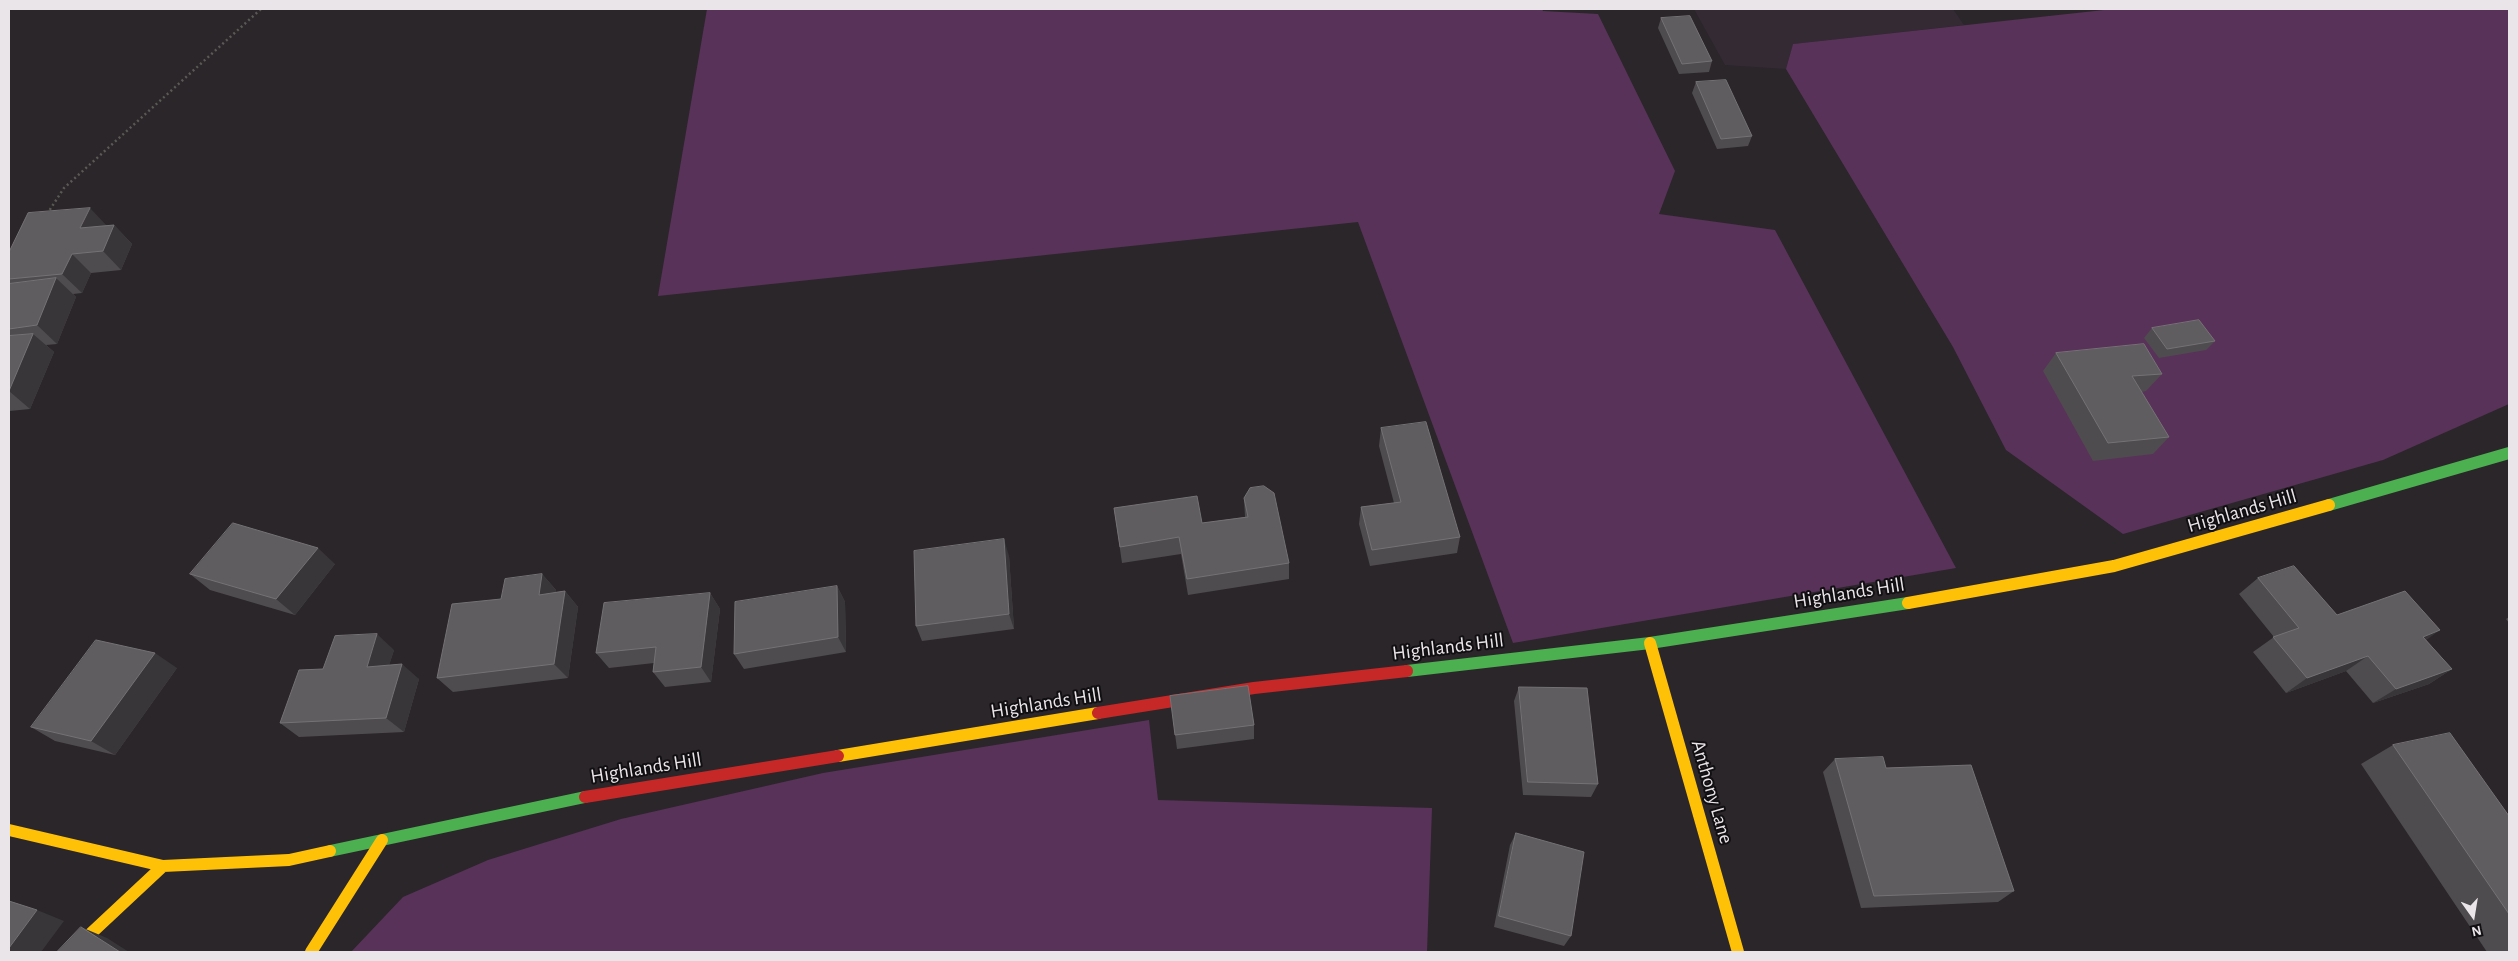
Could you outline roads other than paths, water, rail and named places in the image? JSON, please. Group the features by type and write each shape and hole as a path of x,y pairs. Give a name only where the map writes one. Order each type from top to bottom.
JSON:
{"street":[{"name":"Highlands Hill","path":"9,830 163,866 289,860 579,798 1254,688 1650,643 1982,591 2114,566 2509,453"},
{"name":"Anthony Lane","path":"1650,643 1738,952"},
{"path":"311,952 382,840"},
{"path":"71,952 163,866"}]}
